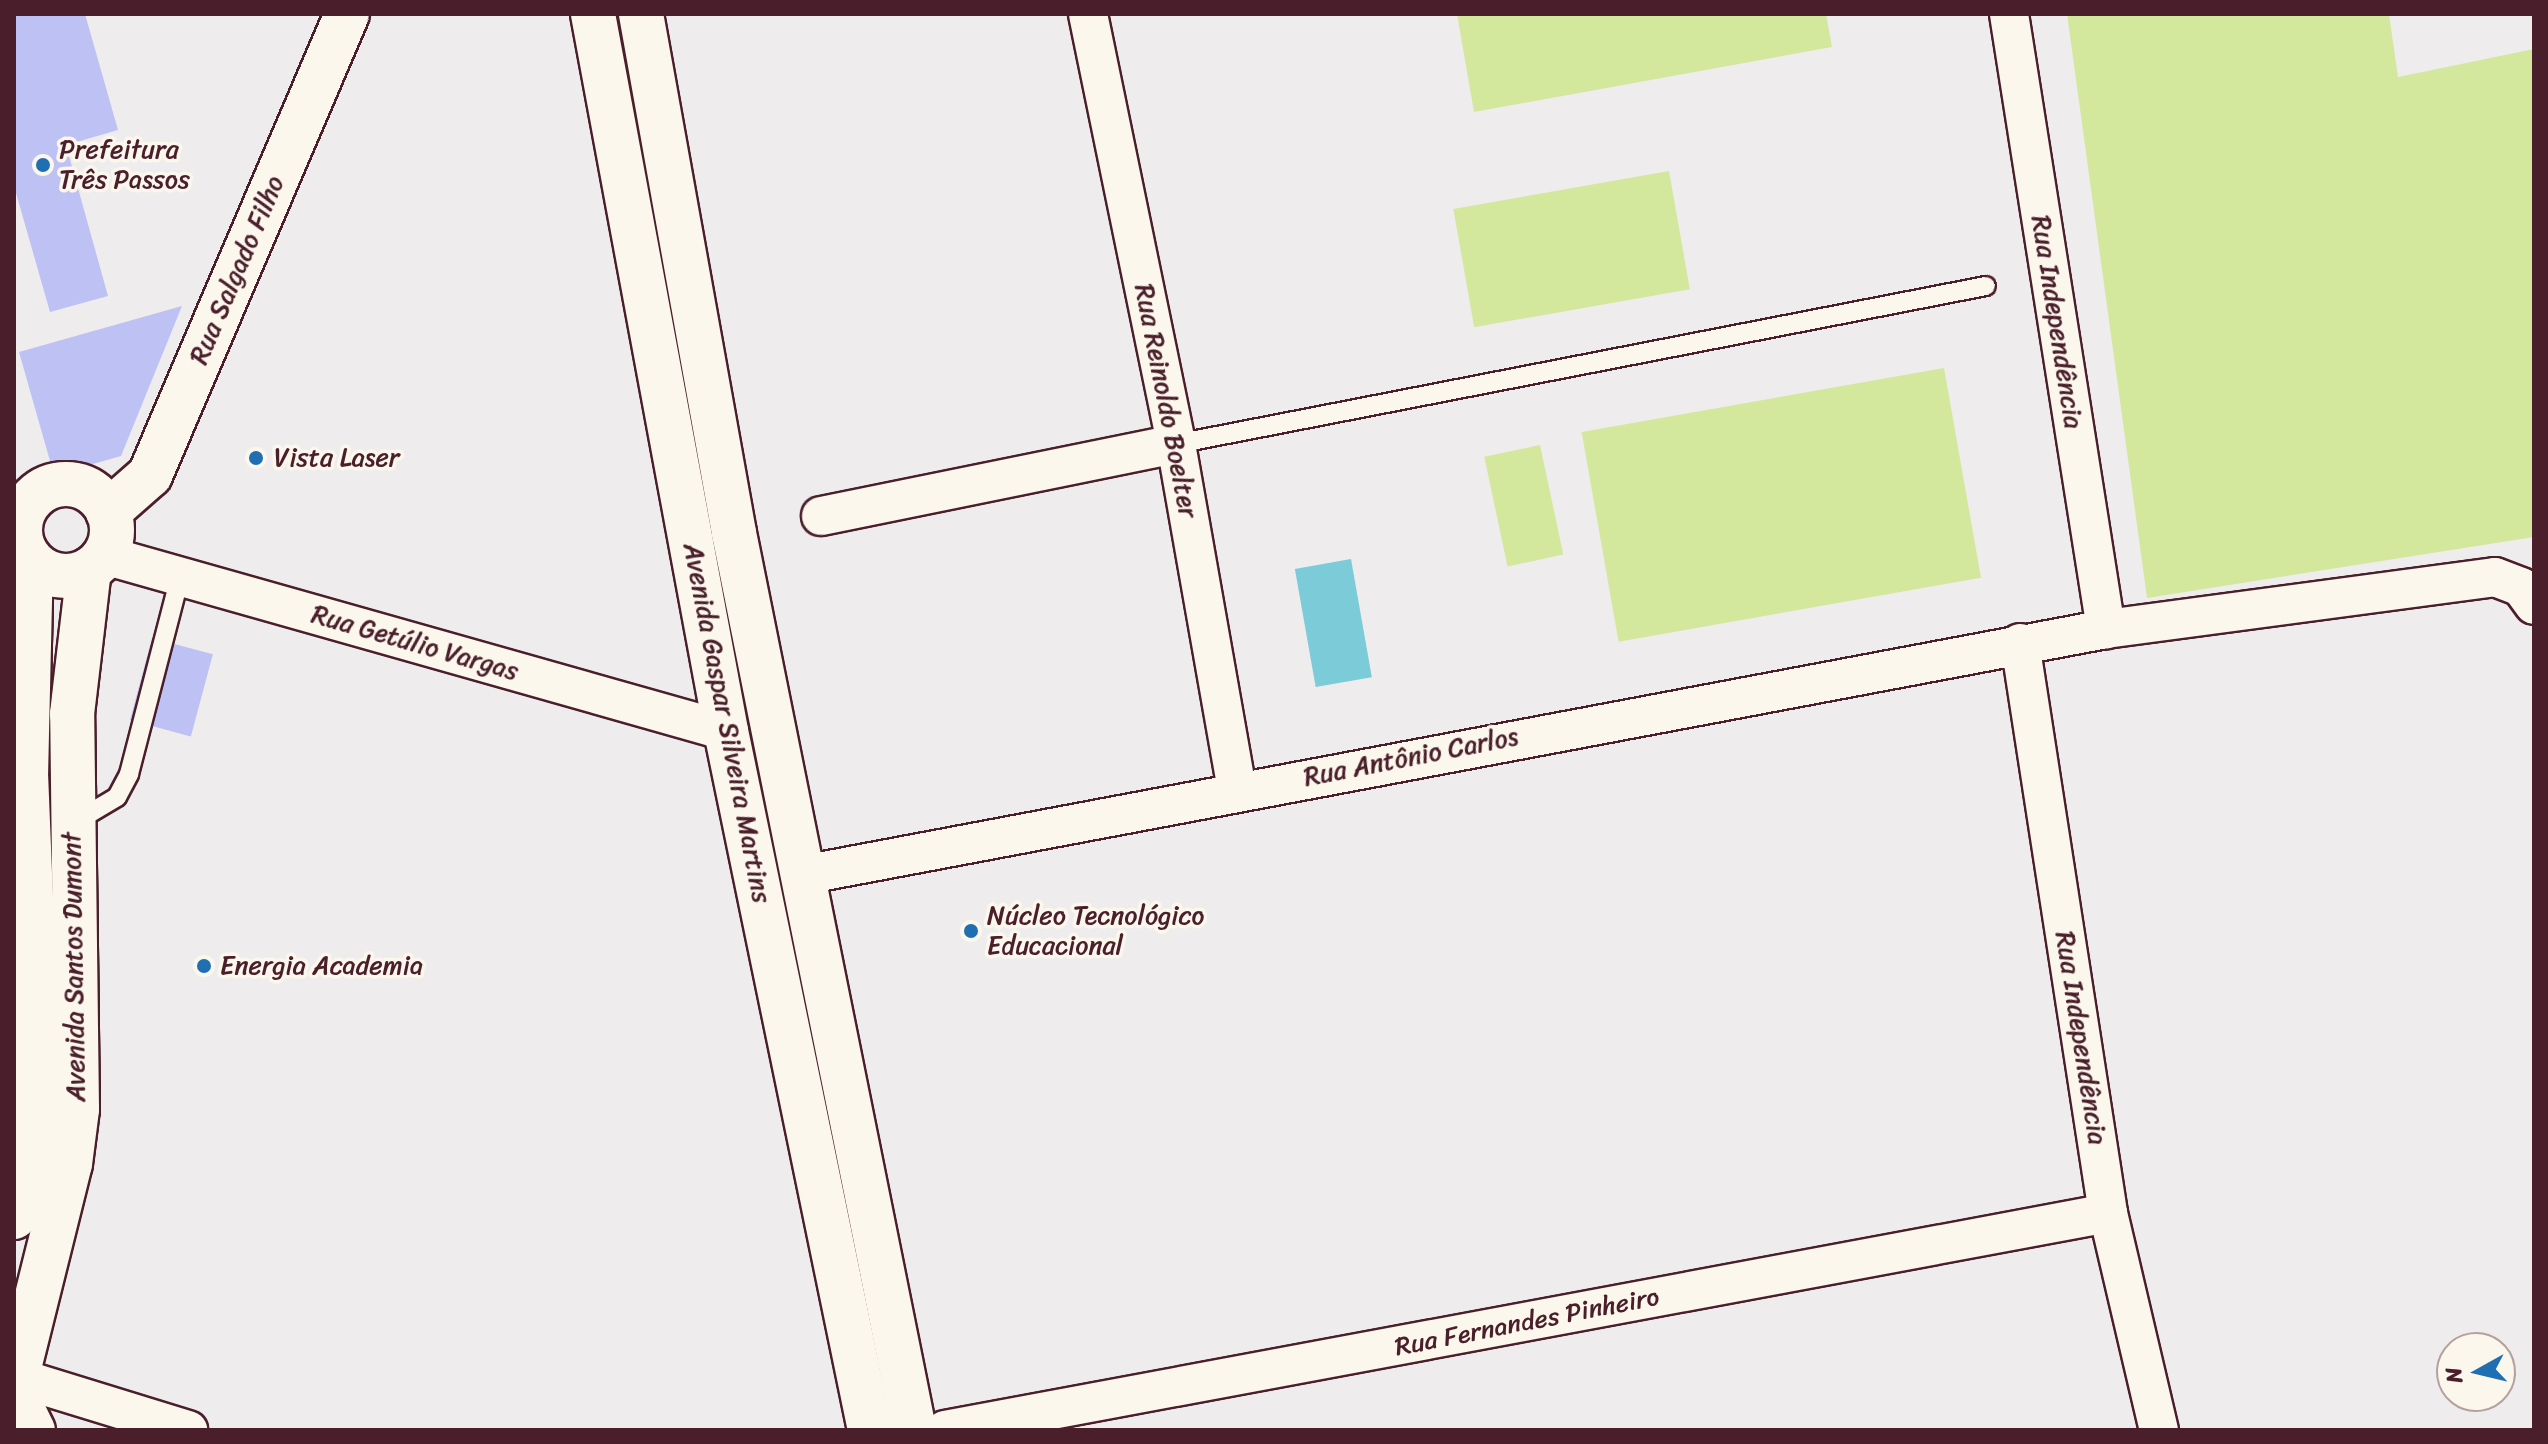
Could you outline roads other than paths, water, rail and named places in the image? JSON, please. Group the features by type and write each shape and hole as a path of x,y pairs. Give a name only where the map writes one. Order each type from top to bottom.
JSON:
{"street":[{"name":"Rua Salgado Filho","path":"108,512 150,475 347,14"},
{"name":"Avenida Gaspar Silveira Martins","path":"593,14 726,731 870,1430"},
{"name":"Avenida Gaspar Silveira Martins","path":"641,14 731,518 914,1430"},
{"name":"Rua Reinoldo Boelter","path":"1088,14 1176,444 1237,790"},
{"name":"Rua Independência","path":"2009,14 2106,629"},
{"path":"821,516 1176,444"},
{"path":"63,484 90,491 108,512 110,542 97,562 53,574 20,525 36,494 63,484"},
{"name":"Avenida Santos Dumont","path":"14,1217 35,1123 38,1072 20,525"},
{"name":"Rua Getúlio Vargas","path":"97,562 180,577 726,731"},
{"name":"Avenida Santos Dumont","path":"18,1375 70,1164 77,1109 72,714 97,562"},
{"name":"Rua Antônio Carlos","path":"803,875 1237,790 2106,629 2495,577 2521,587 2534,605"},
{"name":"Rua Independência","path":"2020,643 2108,1213 2159,1430"},
{"name":"Rua Fernandes Pinheiro","path":"945,1430 2108,1213"},
{"path":"18,1375 36,1430"},
{"path":"18,1375 188,1430"}],"lane":[{"path":"1176,444 1986,286"},
{"path":"73,824 117,797 129,774 180,577"}],"water":[{"path":"1351,559 1372,677 1316,687 1295,569"}],"place":[{"name":"Prefeitura Três Passos","path":"43,165"},
{"name":"Vista Laser","path":"256,458"},
{"name":"Núcleo Tecnológico Educacional","path":"971,931"},
{"name":"Energia Academia","path":"204,966"}]}
